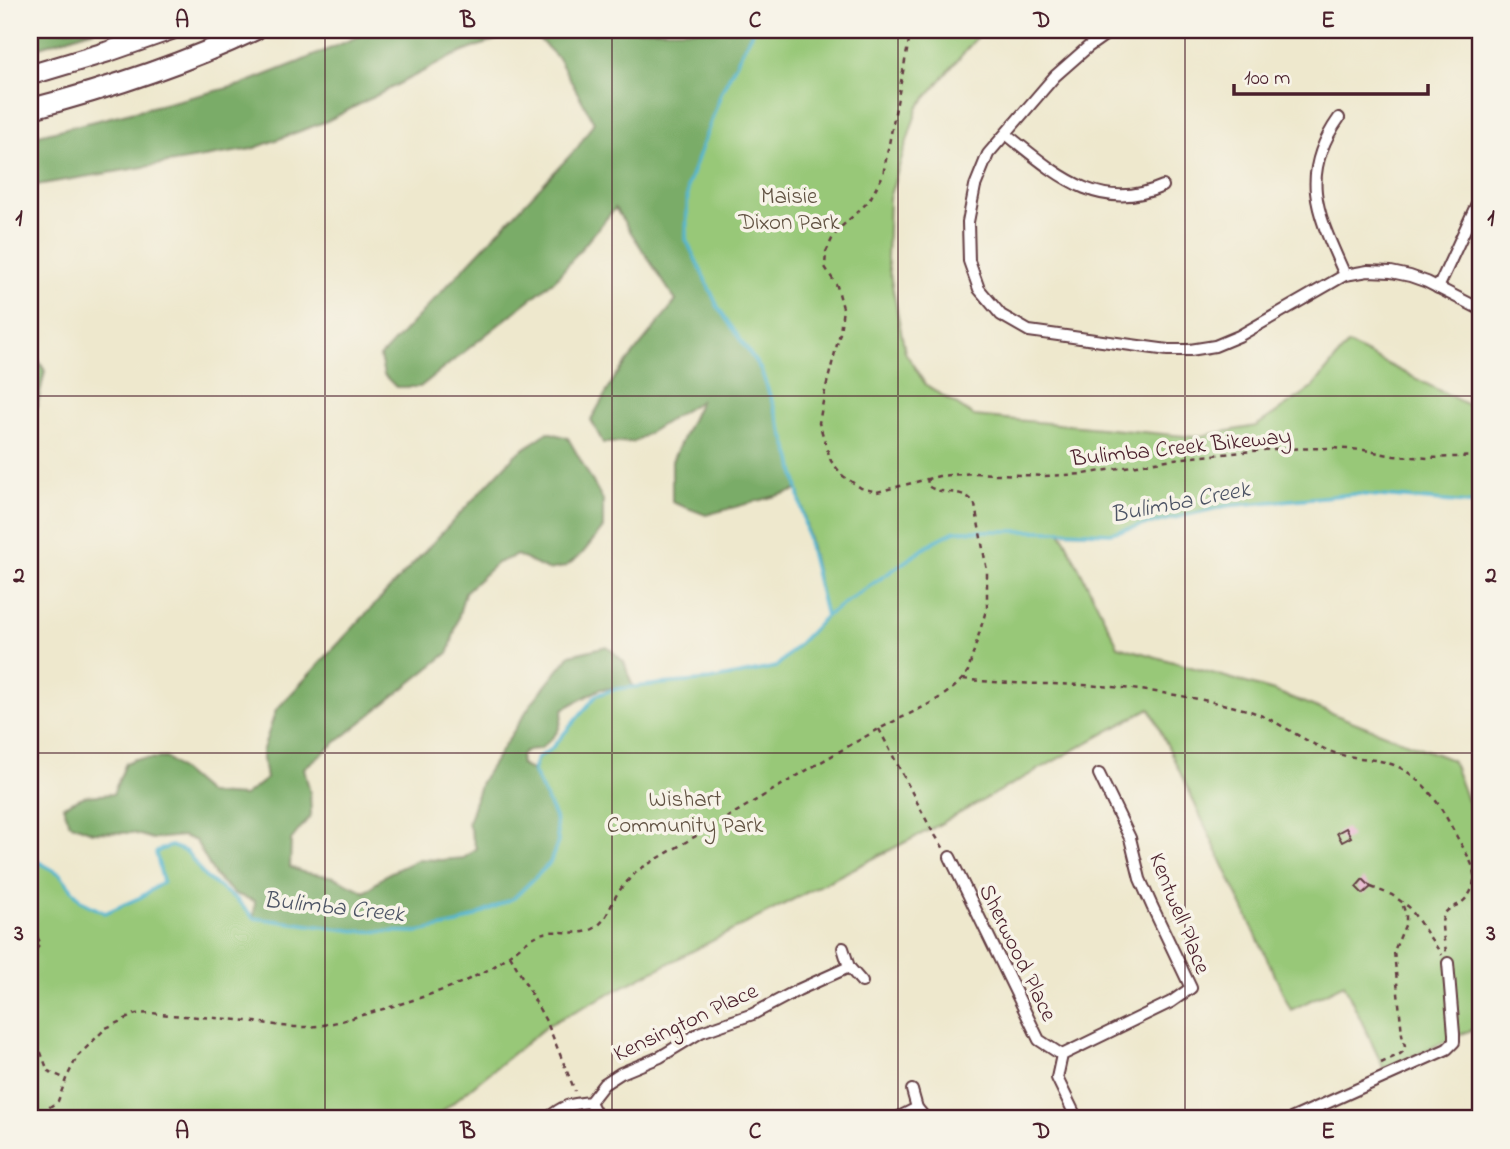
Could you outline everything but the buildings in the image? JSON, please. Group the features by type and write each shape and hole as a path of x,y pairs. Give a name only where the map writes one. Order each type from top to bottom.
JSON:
{"highway":[{"path":"30,75 170,30"},
{"path":"30,109 135,78 255,30"}],"street":[{"path":"1112,30 1055,76 988,154 975,186 968,222 969,261 979,289 1001,315 1029,331 1168,350 1190,350 1215,346 1345,275 1368,271 1410,276 1480,309"},
{"path":"1339,118 1322,148 1315,189 1322,225 1345,275"},
{"path":"1006,134 1060,176 1079,187 1100,194 1119,196 1147,193 1163,186"},
{"path":"1438,288 1480,197"},
{"name":"Kentwell Place","path":"1062,1055 1171,1002 1191,988 1140,879 1130,838 1099,774"},
{"name":"Sherwood Place","path":"950,857 1039,1040 1062,1055"},
{"path":"843,948 849,967 862,982"},
{"path":"1291,1119 1447,1049 1454,1042 1448,963"},
{"name":"Kensington Place","path":"547,1119 570,1103 585,1103 604,1084 621,1073 660,1057 701,1032 753,1014 849,967"},
{"path":"1062,1055 1057,1078 1077,1119"},
{"path":"912,1090 917,1108 926,1119"},
{"path":"585,1103 598,1119"},
{"path":"895,1119 917,1108"}],"path":[{"name":"Bulimba Creek Bikeway","path":"911,30 883,175 869,201 839,229 826,252 825,267 837,286 843,309 819,423 831,461 843,476 861,488 877,492 928,478 973,473 1045,476 1084,474 1173,459 1274,449 1332,447 1394,456 1480,456"},
{"path":"33,1119 58,1101 77,1057 106,1028 136,1014 316,1026 409,1001 455,985 494,966 536,936 548,931 581,932 593,929 609,912 626,881 638,870 879,729 950,691 968,671 987,607 987,571 972,498 929,488 928,478"},
{"path":"963,679 1121,688 1244,709 1268,718 1329,751 1393,765 1426,787 1443,809 1472,865 1475,878 1472,889 1467,897 1444,914 1442,922 1448,963"},
{"path":"879,729 931,829 950,857"},
{"path":"1371,887 1392,895 1413,911 1448,963"},
{"path":"1381,1063 1400,1054 1405,1046 1394,951 1406,923 1402,903"},
{"path":"30,931 34,932 40,942 30,956"},
{"path":"509,955 548,1025 585,1103"},
{"path":"30,1024 48,1071 66,1079"}],"green space":[{"path":"30,30 94,30 30,50"},
{"path":"373,30 753,30 722,91 688,185 686,239 718,307 761,370 792,459 798,490 706,515 672,502 672,461 700,401 634,442 603,443 591,420 615,377 676,301 615,208 556,279 420,387 396,387 384,375 380,357 578,147 594,122 558,58 535,35 505,36 453,56 327,121 252,149 30,186 30,137 240,85"},
{"path":"753,30 983,30 918,107 889,198 887,259 905,352 925,384 974,416 1195,437 1256,426 1312,388 1348,344 1480,411 1480,504 1355,494 1226,506 1110,533 1061,532 1118,646 1274,691 1452,760 1480,835 1480,1026 1384,1069 1344,984 1291,1010 1150,708 931,829 548,1025 433,1119 30,1119 30,857 60,874 81,901 105,913 141,897 163,882 156,853 171,846 187,852 205,877 237,900 254,918 357,931 418,932 555,817 533,771 537,758 550,750 597,695 616,689 710,680 776,667 826,617 792,459 761,370 718,307 686,239 688,185 722,91"},
{"path":"30,346 45,371 37,407 30,411"},
{"path":"548,432 568,438 603,500 603,528 582,554 565,567 547,570 517,555 497,563 465,592 449,652 304,768 310,793 311,815 291,840 290,867 302,872 334,877 365,892 387,874 419,859 464,858 476,848 468,823 481,782 531,704 570,655 607,646 624,662 633,687 600,689 563,709 561,723 554,736 540,749 528,750 521,756 521,765 533,771 555,817 558,842 550,863 514,898 458,924 418,932 357,931 254,918 255,901 235,894 215,876 196,841 183,836 153,839 133,833 92,832 69,823 63,806 85,796 113,794 126,763 135,759 167,758 209,794 244,796 266,779 262,752 276,710 515,455"}],"waterway":[{"name":"Bulimba Creek","path":"753,30 722,91 688,185 686,239 718,307 761,370 792,459 826,616"},
{"name":"Bulimba Creek","path":"30,857 60,874 81,901 105,913 141,897 163,882 156,853 171,846 187,852 205,877 237,900 254,918 357,931 418,932 458,924 514,898 550,863 558,842 555,817 533,771 537,758 550,750 597,695 616,689 710,680 776,667 826,616 935,541 955,531 1110,533 1226,506 1355,494 1480,504"}],"park label":[{"name":"Maisie Dixon Park","path":"789,208"},
{"name":"Wishart Community Park","path":"685,811"}]}
